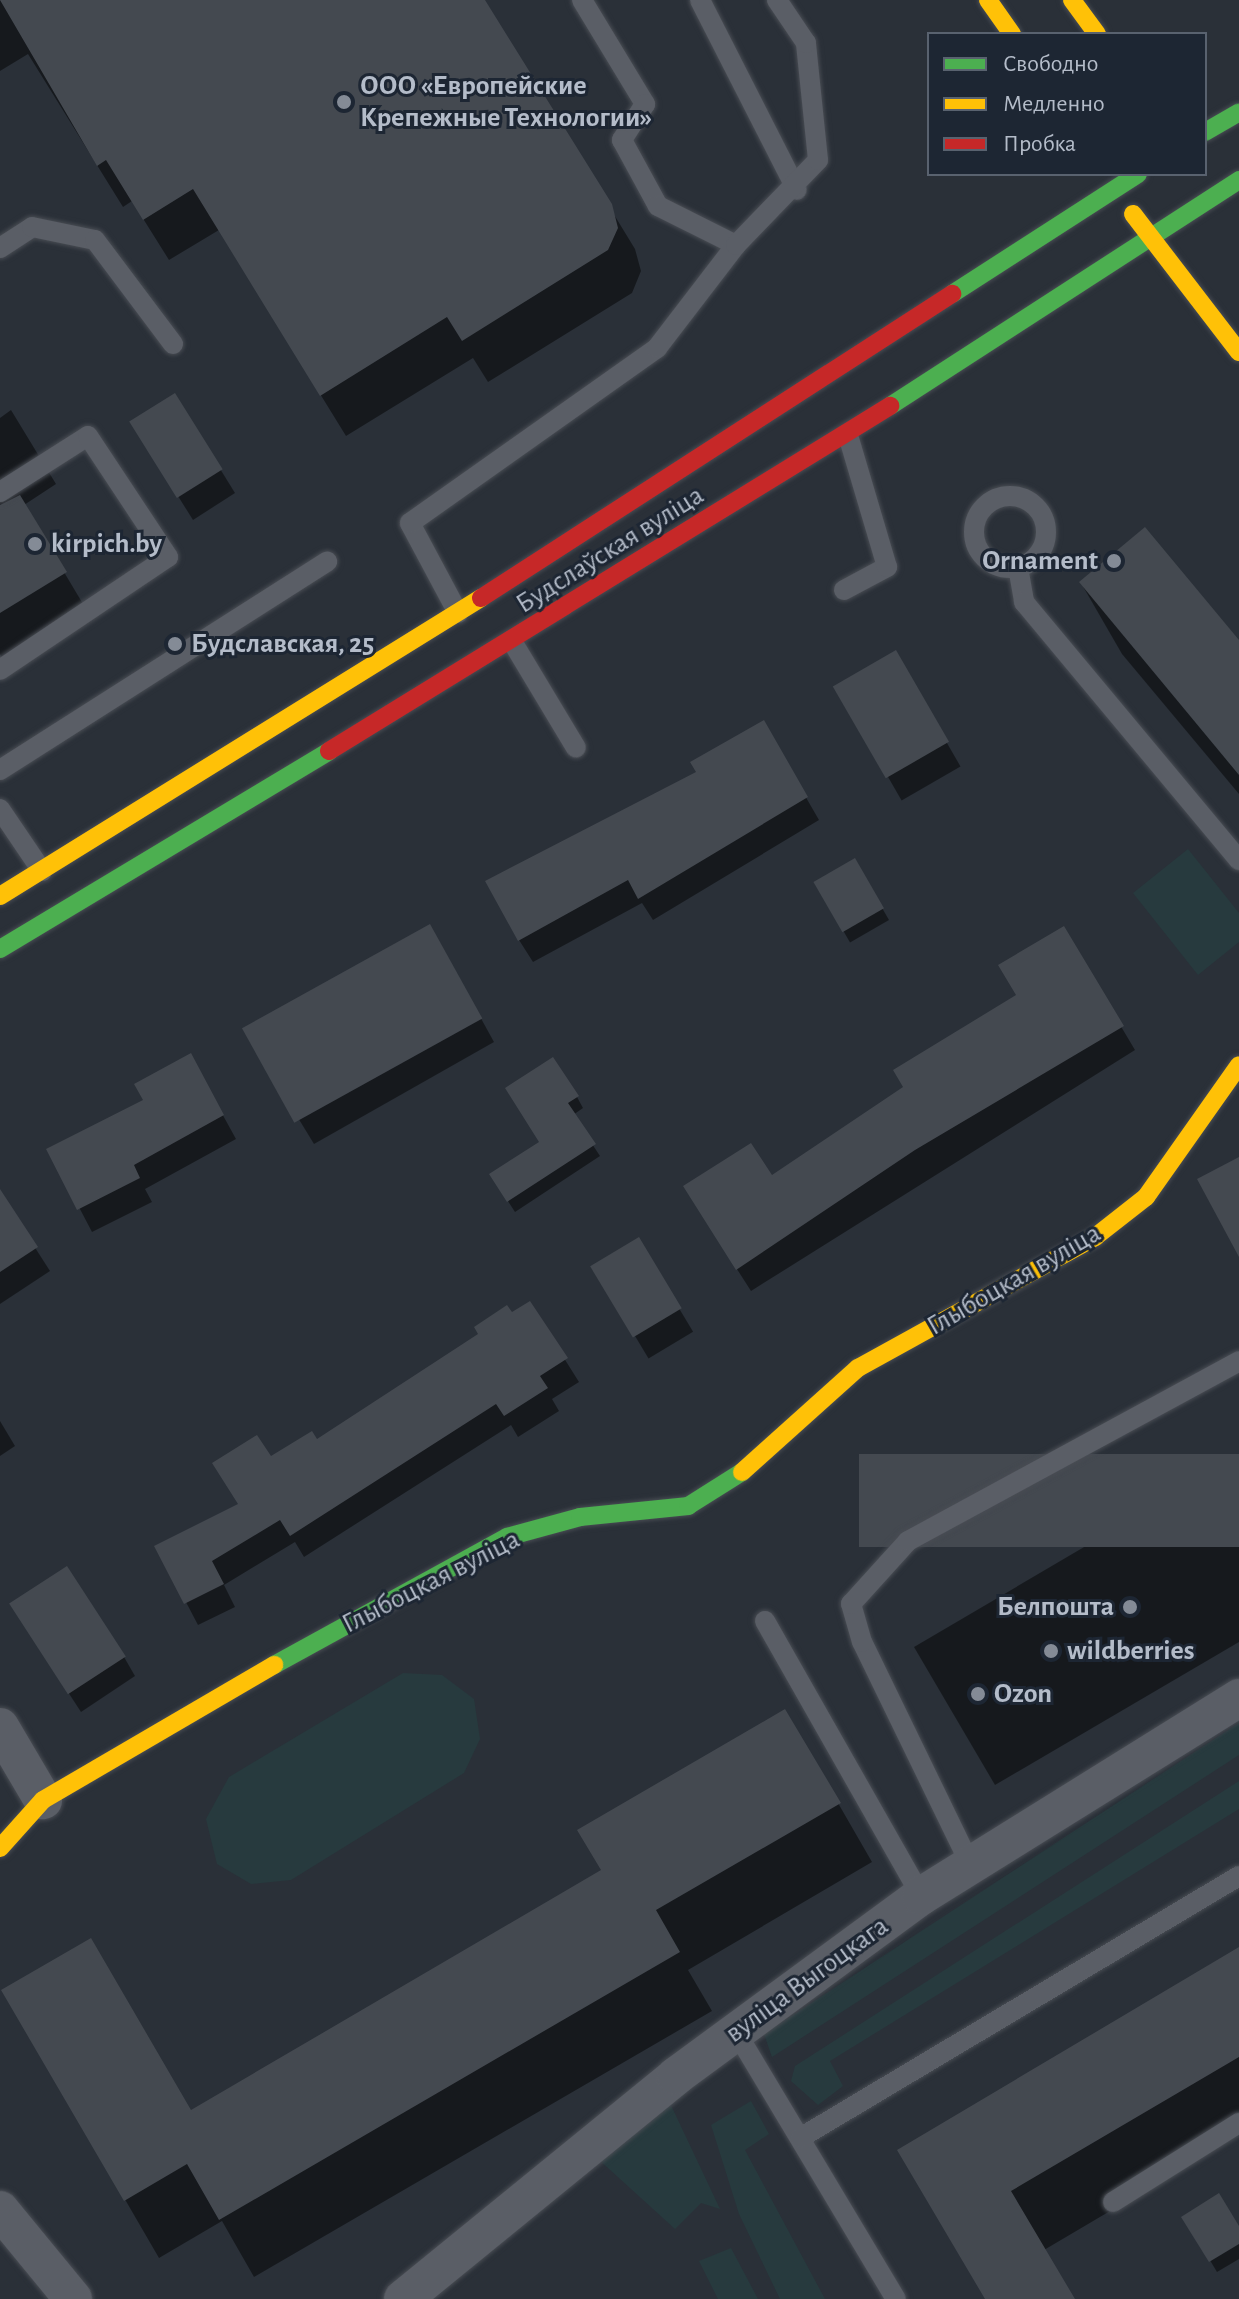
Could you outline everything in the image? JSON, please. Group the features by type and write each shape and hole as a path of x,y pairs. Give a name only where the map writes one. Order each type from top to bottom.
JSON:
{"main road":[{"path":"988,0 1011,32"},
{"path":"1072,0 1096,32"},
{"path":"1207,131 1239,112"},
{"name":"Будслаўская вуліца","path":"0,896 458,613 1110,182 1131,176"},
{"path":"1202,176 1231,214"},
{"name":"Будслаўская вуліца","path":"0,949 513,643 848,435 1239,180"},
{"path":"1110,182 1239,352"},
{"name":"Глыбоцкая вуліца","path":"0,1848 43,1800 507,1537 580,1517 688,1506 723,1489 858,1368 1095,1237 1146,1197 1239,1065"}],"street":[{"name":"вуліца Выгоцкага","path":"403,2299 736,2032 921,1896 1239,1698"},
{"path":"0,1727 43,1800"},
{"path":"0,2210 73,2299"}],"lane":[{"path":"582,0 645,104 622,140 658,206 736,245"},
{"path":"700,0 797,190"},
{"path":"458,613 410,523 657,348 736,245 797,190 818,160 806,43 777,0"},
{"path":"0,248 32,227 95,240 173,344"},
{"path":"844,590 887,567 848,435"},
{"path":"0,492 88,436 168,557 0,670"},
{"path":"0,770 327,562"},
{"path":"1018,567 1024,602 1239,860"},
{"path":"513,643 576,748"},
{"path":"0,809 42,871"},
{"path":"971,1866 862,1642 851,1604 908,1541 1239,1361"},
{"path":"765,1621 921,1896"},
{"path":"800,2138 1239,1876"},
{"path":"736,2032 896,2299"},
{"path":"1113,2202 1239,2123"}],"green space":[{"path":"1188,849 1239,913 1239,942 1198,975 1133,893"},
{"path":"403,1673 442,1675 474,1699 480,1739 464,1773 291,1880 251,1884 217,1864 206,1819 229,1777"},
{"path":"1239,1723 1239,1755 772,2057 764,2034"},
{"path":"1239,1781 1239,1809 830,2061 843,2086 818,2105 791,2081 795,2066"},
{"path":"669,2101 720,2209 701,2203 675,2229 597,2158"},
{"path":"751,2101 769,2134 745,2150 825,2299 780,2299 739,2214 711,2125"},
{"path":"731,2248 758,2299 718,2299 699,2261"}],"building":[{"name":"ООО «Европейские Крепежные Технологии»","path":"0,0 485,0 612,204 618,228 608,250 462,341 447,317 320,396 193,189 143,220 106,160 97,166"},
{"path":"175,393 223,469 177,498 129,422"},
{"path":"20,495 67,572 0,613 0,505"},
{"path":"1145,527 1239,640 1239,775 1079,582"},
{"path":"896,650 949,742 886,778 833,686"},
{"path":"764,720 808,797 638,899 628,880 518,941 485,881 696,772 690,762"},
{"path":"855,858 884,908 842,932 813,882"},
{"path":"430,924 482,1018 294,1123 242,1028"},
{"path":"1064,926 1124,1026 915,1150 736,1270 683,1186 751,1143 772,1175 903,1087 893,1070 1016,995 998,965"},
{"path":"191,1053 224,1115 134,1165 140,1178 77,1210 46,1149 143,1100 134,1084"},
{"path":"553,1057 579,1096 568,1103 596,1144 507,1202 489,1174 539,1142 505,1088"},
{"path":"1239,1157 1239,1257 1197,1179"},
{"path":"0,1189 38,1247 0,1272"},
{"path":"639,1237 682,1308 633,1338 590,1266"},
{"path":"530,1301 568,1358 540,1376 548,1388 504,1416 496,1404 290,1536 280,1520 212,1561 224,1584 184,1604 154,1546 238,1504 212,1463 257,1435 271,1456 312,1431 317,1439 478,1334 474,1327 507,1305 512,1312"},
{"path":"859,1454 1239,1454 1239,1547 859,1547"},
{"path":"67,1566 126,1657 68,1694 9,1604"},
{"path":"785,1709 841,1803 656,1910 680,1952 219,2220 187,2164 124,2201 1,1990 91,1938 191,2110 601,1870 577,1830"},
{"path":"1239,1947 1239,2057 1011,2191 1075,2299 985,2299 897,2150"},
{"path":"1219,2193 1239,2226 1239,2244 1209,2262 1181,2217"}],"traffic: fast":[{"path":"1207,131 1239,112"},
{"path":"952,294 1135,176"},
{"path":"890,406 1239,180"},
{"path":"0,949 329,751"},
{"path":"274,1665 507,1537 580,1517 688,1506 742,1472"}],"traffic: slow":[{"path":"988,0 1011,32"},
{"path":"1072,0 1096,32"},
{"path":"1133,214 1239,352"},
{"path":"0,896 481,598"},
{"path":"742,1472 858,1368 1095,1237 1146,1197 1239,1065"},
{"path":"0,1848 43,1800 274,1665"}],"traffic: jam":[{"path":"481,598 952,294"},
{"path":"329,751 890,406"}],"place":[{"name":"ООО «Европейские Крепежные Технологии»","path":"344,102"},
{"name":"kirpich.by","path":"35,544"},
{"name":"Ornament","path":"1114,561"},
{"name":"Будславская, 25","path":"175,644"},
{"name":"Белпошта","path":"1130,1607"},
{"name":"wildberries","path":"1051,1651"},
{"name":"Ozon","path":"978,1694"}]}
